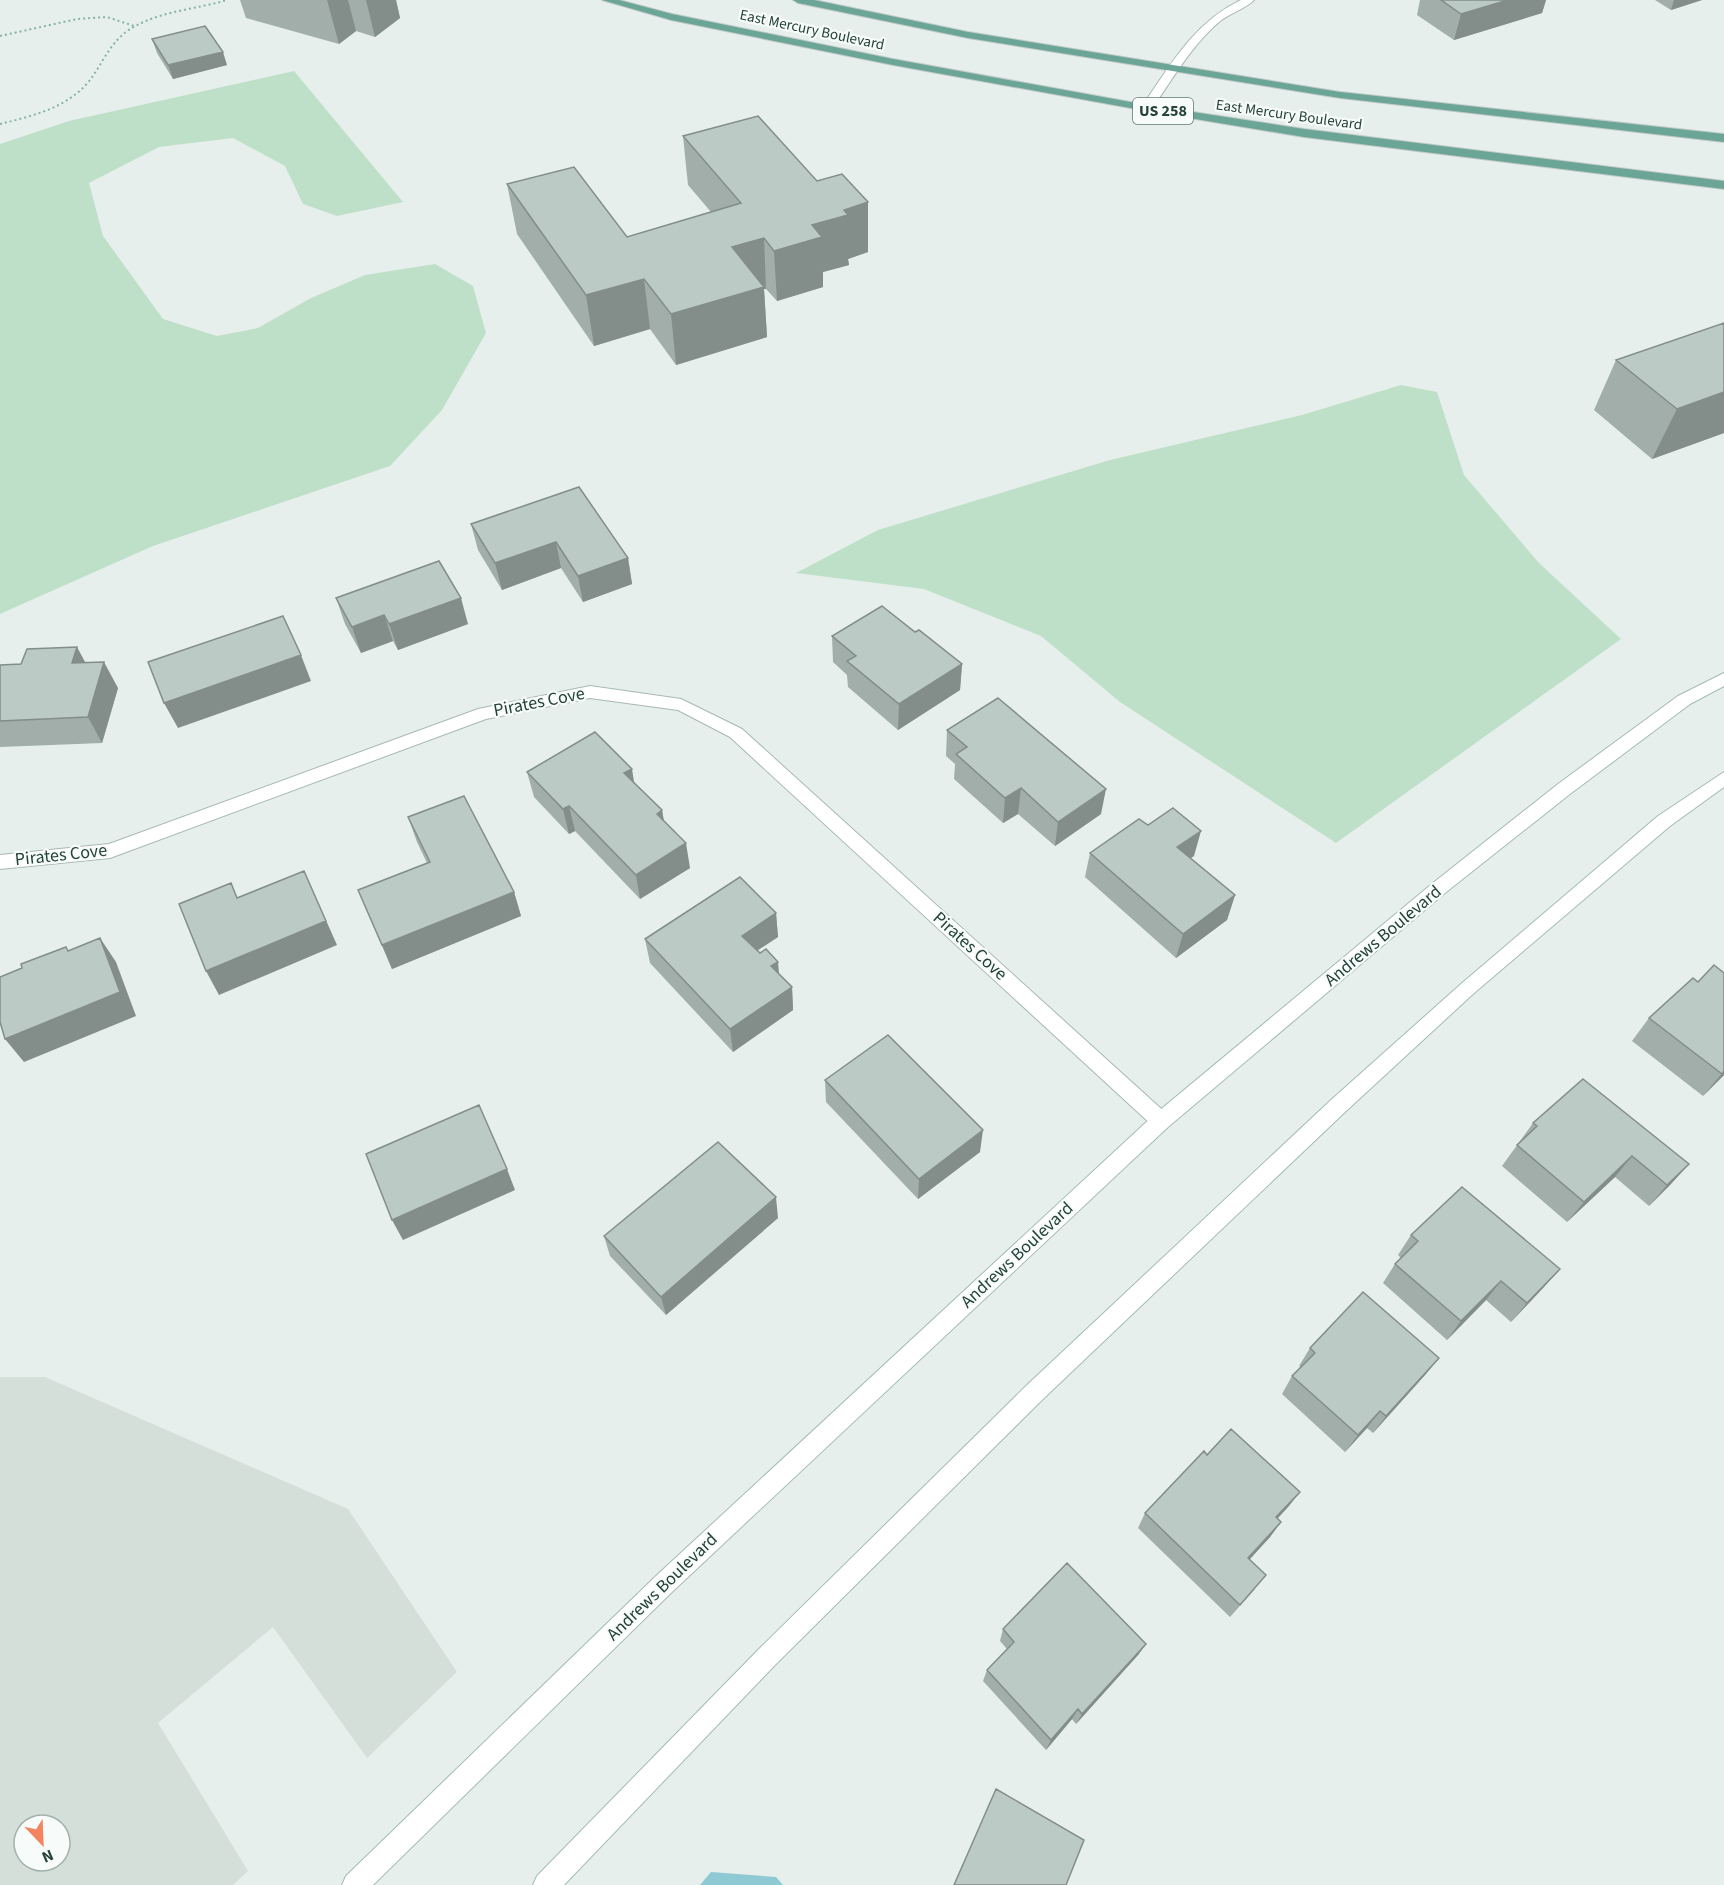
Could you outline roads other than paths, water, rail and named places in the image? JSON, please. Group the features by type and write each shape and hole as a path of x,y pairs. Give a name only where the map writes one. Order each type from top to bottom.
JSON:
{"main road":[{"name":"East Mercury Boulevard","path":"607,0 671,17 893,62 1147,108 1304,133 1724,185"},
{"name":"East Mercury Boulevard","path":"798,0 968,35 1340,95 1724,138"}],"street":[{"path":"1147,108 1201,31 1220,14 1249,0"},
{"name":"Andrews Boulevard","path":"355,1885 664,1584 1161,1121 1439,888 1564,789 1684,700 1724,679"},
{"name":"Pirates Cove","path":"0,861 110,851 484,713 590,692 681,705 736,733 1161,1121"},
{"path":"546,1885 768,1656 1025,1401 1338,1106 1467,989 1664,821 1724,778"}],"water":[{"path":"711,1872 776,1877 783,1885 700,1885"}]}
